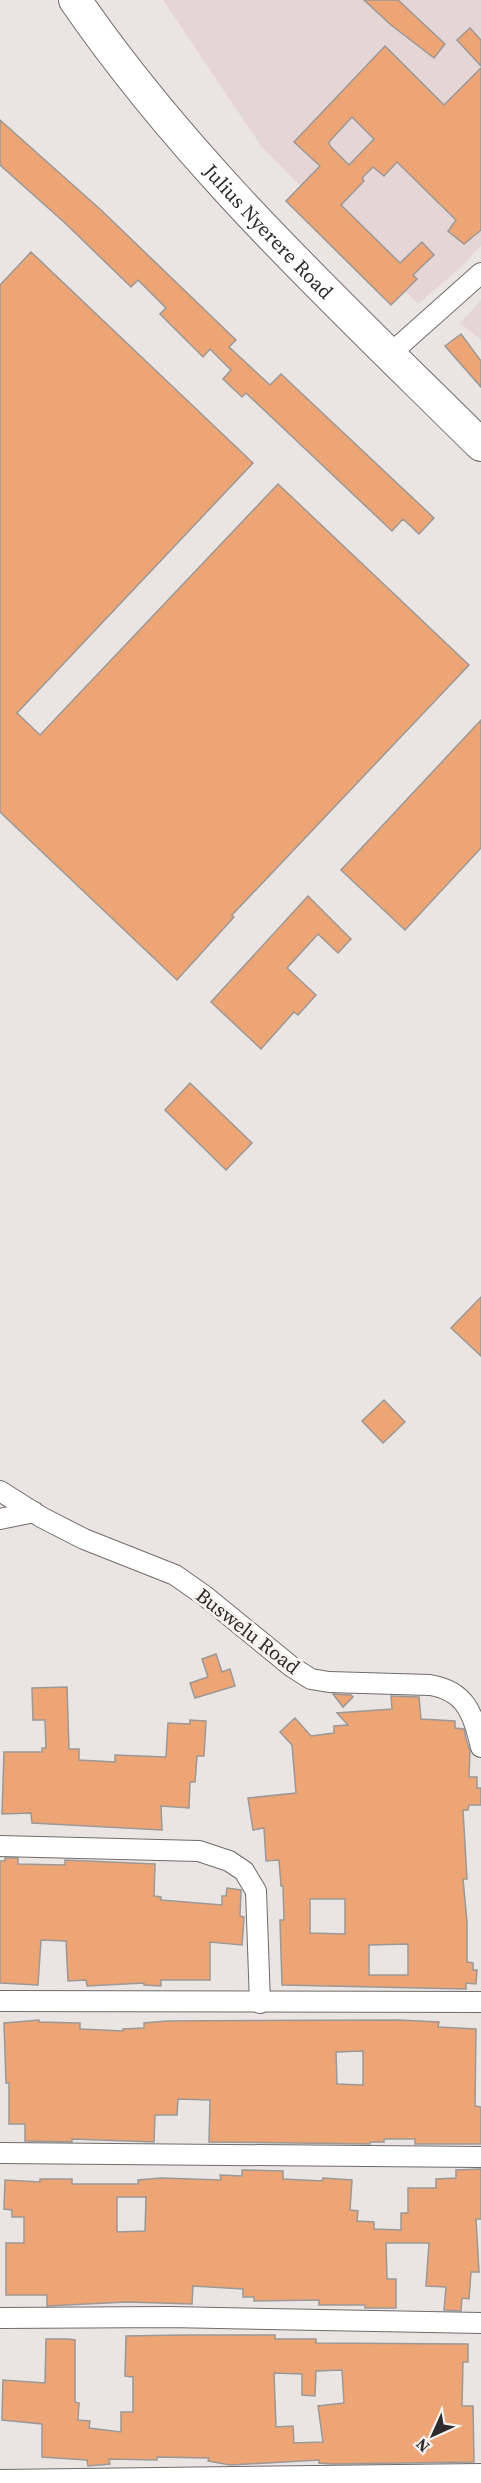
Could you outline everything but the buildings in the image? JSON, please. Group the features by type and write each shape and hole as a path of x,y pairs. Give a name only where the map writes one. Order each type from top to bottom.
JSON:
{"highway":[{"name":"Julius Nyerere Road","path":"75,0 108,48 222,185 481,445"}],"street":[{"path":"390,354 481,273"},
{"name":"Buswelu Road","path":"0,1491 84,1539 175,1575 310,1679 328,1682 430,1684 446,1688 463,1701 473,1716 481,1747"},
{"path":"0,1519 34,1512"},
{"path":"0,1846 199,1851 229,1861 243,1871 256,1891 260,2003"},
{"path":"0,2001 481,2002"},
{"path":"0,2153 481,2157"},
{"path":"0,2318 169,2317 481,2323"},
{"path":"0,2480 481,2474"}],"shaded area":[{"path":"163,0 481,0 481,246 459,269 418,304 261,146"},
{"path":"481,300 481,340 460,323"}]}
